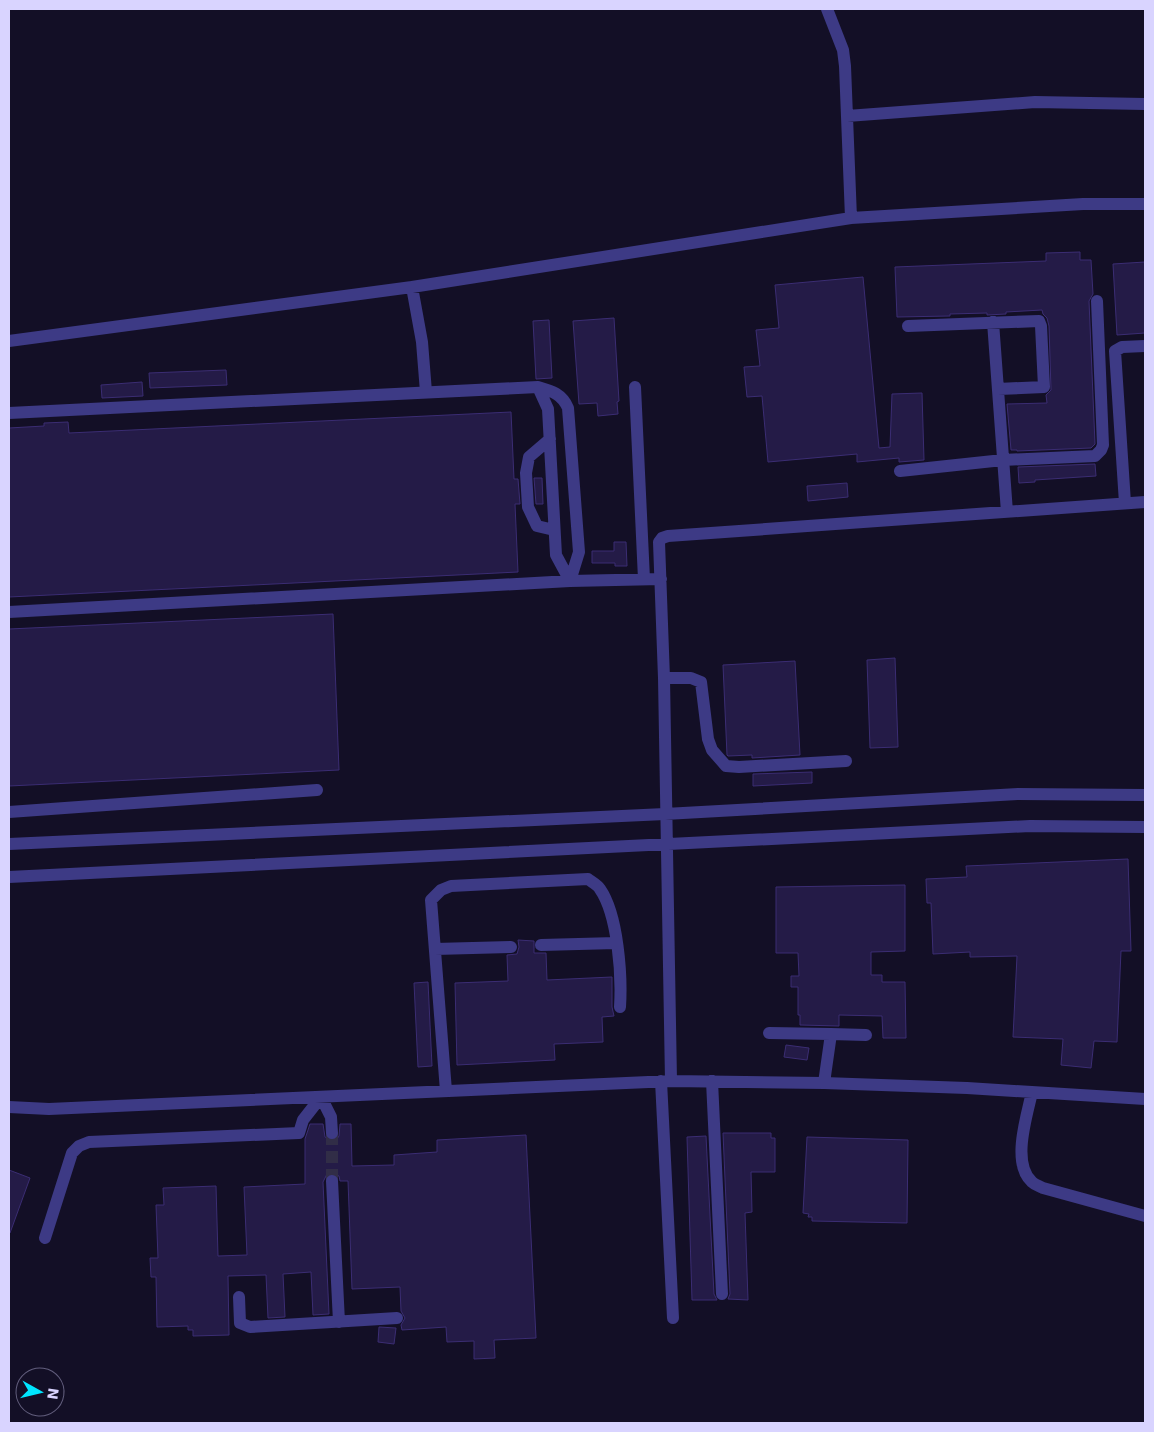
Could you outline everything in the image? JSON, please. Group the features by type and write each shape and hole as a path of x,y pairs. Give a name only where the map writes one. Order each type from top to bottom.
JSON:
{"street":[{"path":"827,9 843,50 845,66 851,218"},
{"path":"847,116 1035,102 1145,104"},
{"path":"9,341 413,292 851,218 1083,204 1145,204"},
{"path":"413,292 422,342 426,392"},
{"path":"900,471 1003,460 1095,456 1102,450 1097,301"},
{"path":"908,326 1039,321 1041,326 1044,387 998,389"},
{"path":"993,322 1007,512"},
{"path":"1125,503 1115,351 1122,347 1145,346"},
{"path":"538,387 548,409 556,555 570,581"},
{"path":"9,413 538,387 553,391 564,398 568,408 580,552 570,581"},
{"path":"635,387 644,579"},
{"path":"571,446 550,444 529,457 526,473 528,507 537,526 554,528 577,523"},
{"path":"673,1318 666,1081 667,844 659,542 662,538 668,536 1145,502"},
{"path":"9,612 570,581 661,578"},
{"path":"664,678 691,678 701,682 708,739 712,750 726,766 739,767 846,761"},
{"path":"9,812 317,790"},
{"path":"9,844 665,814 1018,794 1145,795"},
{"path":"9,877 1030,826 1145,827"},
{"path":"446,1091 431,900 441,890 451,886 588,879 600,887 609,906 621,989 620,1007"},
{"path":"541,946 616,944"},
{"path":"435,949 511,947"},
{"path":"769,1033 866,1035"},
{"path":"824,1083 832,1034"},
{"path":"9,1107 49,1109 666,1081 824,1083 1145,1098"},
{"path":"712,1081 722,1294"},
{"path":"1032,1092 1022,1140 1021,1158 1024,1169 1032,1182 1043,1188 1145,1216"},
{"path":"321,1097 331,1117 332,1132"},
{"path":"44,1238 72,1153 79,1146 89,1142 299,1133 302,1120 321,1097"},
{"path":"332,1181 339,1322"},
{"path":"239,1297 240,1323 245,1326 397,1318"}],"building":[{"path":"1080,252 1080,260 1091,260 1093,294 1089,301 1095,444 1091,448 1011,450 1007,404 1047,403 1046,395 1051,390 1049,326 1042,310 987,315 987,313 897,317 895,267 1046,261 1046,253"},
{"path":"1145,262 1145,333 1117,335 1113,264"},
{"path":"863,277 879,448 890,447 892,394 922,393 924,460 899,462 899,458 857,462 857,454 768,462 762,396 747,397 744,367 760,366 756,330 779,328 775,285"},
{"path":"614,318 619,401 617,402 618,414 598,416 597,403 579,404 573,321"},
{"path":"549,320 552,378 536,379 533,321"},
{"path":"226,370 227,385 150,388 149,373"},
{"path":"142,382 143,396 102,398 101,385"},
{"path":"511,412 514,479 518,479 520,504 515,504 518,572 9,597 9,428 44,426 44,423 68,422 69,433"},
{"path":"1095,464 1096,476 1035,480 1035,482 1019,483 1018,467"},
{"path":"534,478 542,478 543,504 536,504"},
{"path":"847,483 848,497 808,501 807,486"},
{"path":"614,542 626,542 627,566 615,566 615,563 592,563 592,551 614,551"},
{"path":"333,614 339,770 9,786 9,629"},
{"path":"895,658 898,747 870,748 867,660"},
{"path":"795,661 800,755 752,758 752,755 728,756 723,665"},
{"path":"812,772 812,783 753,786 753,774"},
{"path":"1128,859 1131,951 1121,951 1117,1042 1094,1041 1091,1068 1061,1065 1063,1039 1013,1037 1017,956 970,957 970,952 933,954 931,903 927,903 926,879 967,877 966,866"},
{"path":"905,885 905,951 871,952 871,975 882,975 882,982 905,982 906,1038 883,1038 882,1016 839,1015 839,1026 800,1025 798,987 791,987 791,976 799,976 798,953 776,953 776,887"},
{"path":"518,940 534,941 534,953 546,953 547,980 612,977 612,1007 614,1016 602,1017 603,1042 554,1044 555,1060 457,1065 455,983 508,981 507,955 517,954"},
{"path":"428,982 432,1066 418,1067 414,983"},
{"path":"786,1045 809,1048 807,1060 784,1057"},
{"path":"310,1124 323,1124 325,1137 332,1141 339,1136 340,1124 351,1124 352,1166 394,1165 394,1155 437,1152 437,1140 526,1135 536,1338 494,1340 495,1358 474,1359 474,1341 447,1342 446,1327 402,1330 401,1325 405,1318 401,1311 400,1287 352,1289 348,1181 340,1181 339,1176 332,1173 327,1174 323,1182 329,1314 313,1315 311,1272 283,1274 285,1317 268,1318 266,1275 228,1276 229,1335 193,1336 193,1330 188,1330 188,1326 157,1327 156,1277 151,1277 150,1258 158,1258 156,1205 164,1205 163,1188 216,1186 218,1256 247,1255 244,1187 305,1184 305,1139"},
{"path":"723,1133 771,1133 771,1138 775,1138 775,1172 751,1172 752,1212 745,1213 748,1300 728,1299 730,1294"},
{"path":"706,1136 714,1294 717,1300 692,1300 687,1137"},
{"path":"807,1137 908,1140 907,1223 812,1221 812,1217 808,1217 809,1214 803,1213"},
{"path":"9,1170 30,1178 10,1233 9,1233"},
{"path":"379,1327 396,1328 394,1344 378,1342"}],"tunnel":[{"path":"332,1133 332,1181"}]}
